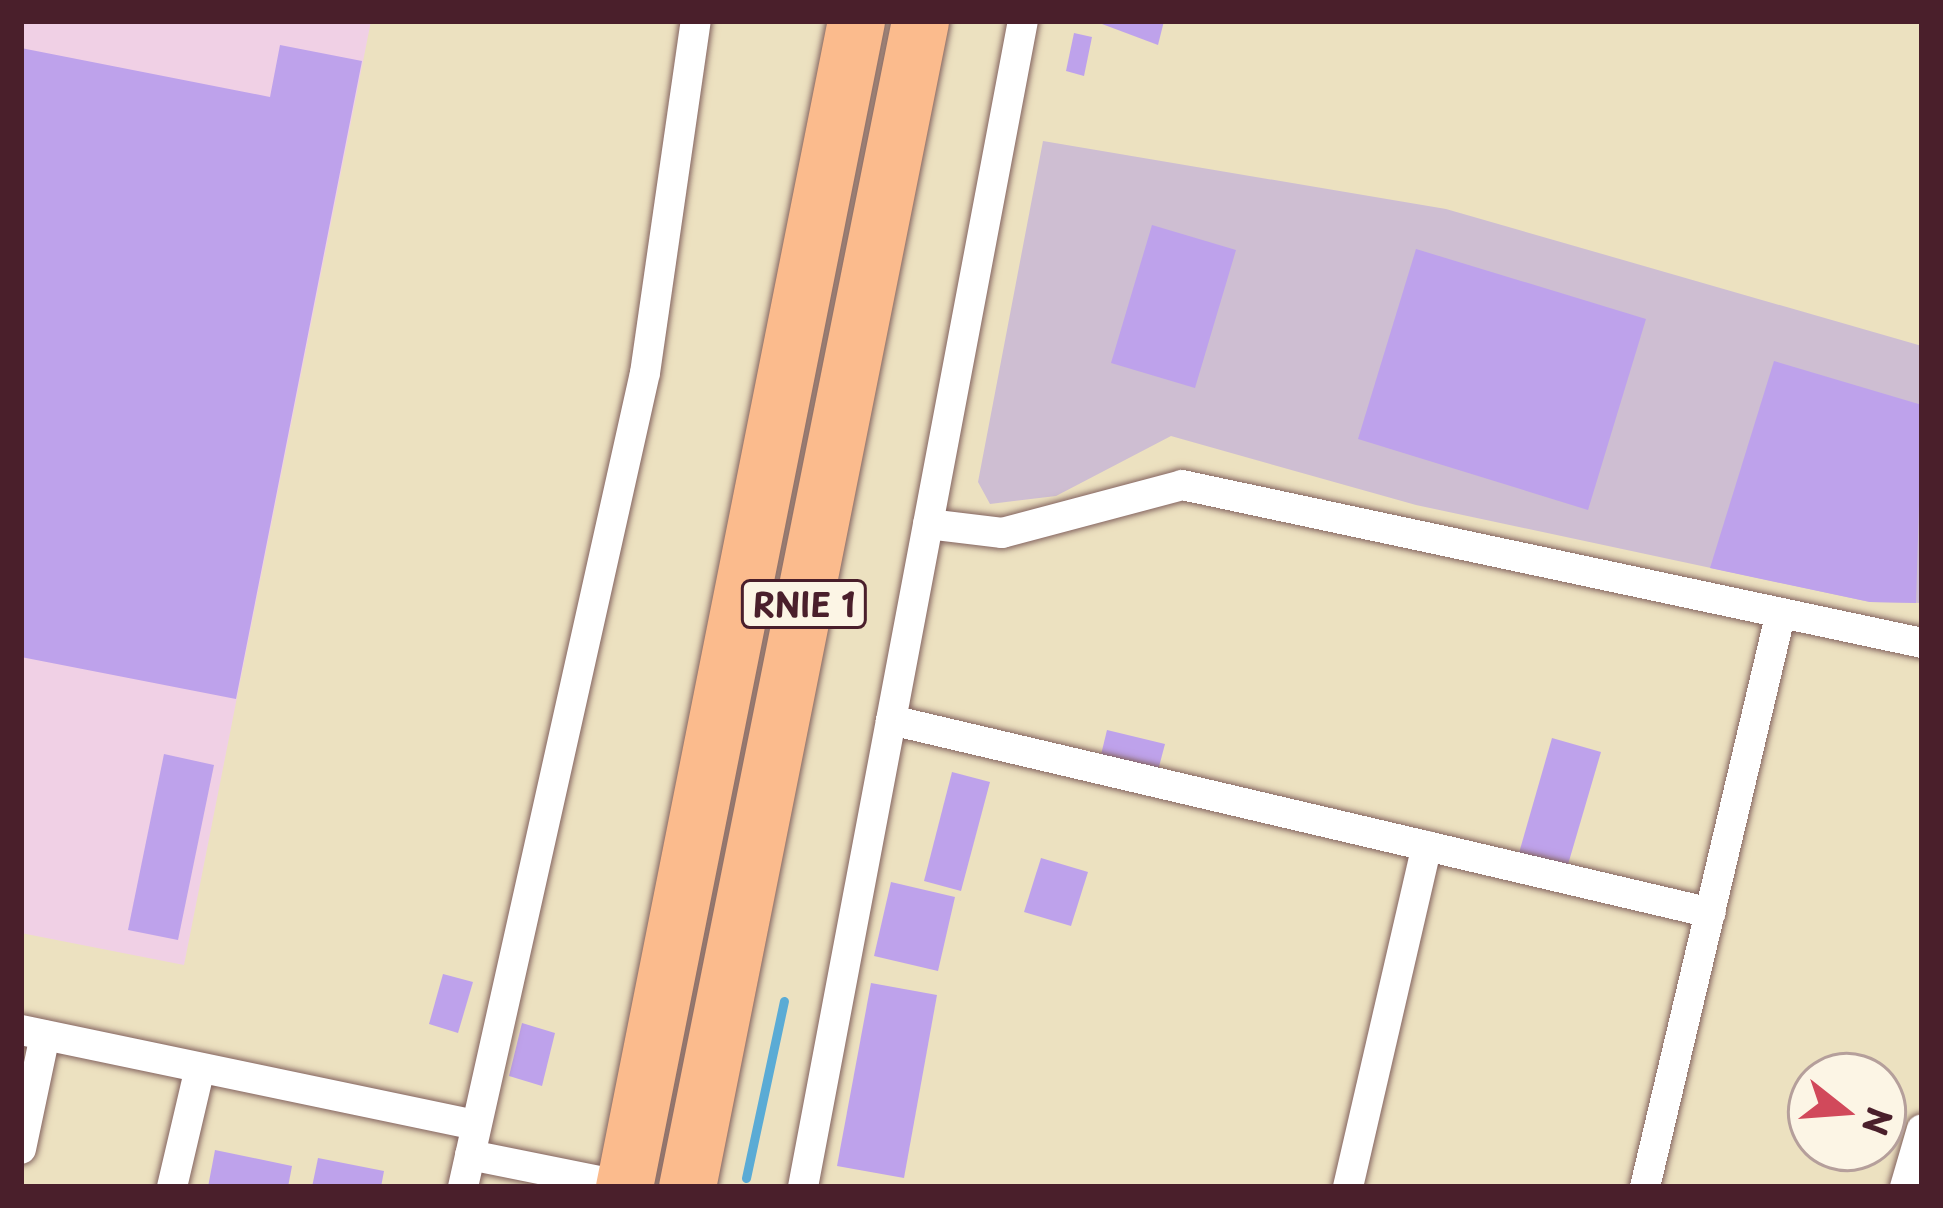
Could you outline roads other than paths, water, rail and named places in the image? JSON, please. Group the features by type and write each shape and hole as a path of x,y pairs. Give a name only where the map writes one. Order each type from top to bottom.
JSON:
{"highway":[{"name":"RNIE 1","path":"624,1187 856,21"},
{"name":"RNIE 1","path":"687,1187 920,21"}],"street":[{"path":"463,1187 645,373 696,21"},
{"path":"803,1187 1023,21"},
{"path":"928,524 1002,533 1181,485 1922,643"},
{"path":"1645,1187 1780,616"},
{"path":"891,720 1711,913"},
{"path":"1348,1187 1427,846"},
{"path":"21,1149 33,1033 200,1068 473,1140 624,1187"},
{"path":"172,1187 200,1068"},
{"path":"1905,1187 1922,1129"}],"waterway":[{"path":"746,1178 784,1001"}]}
